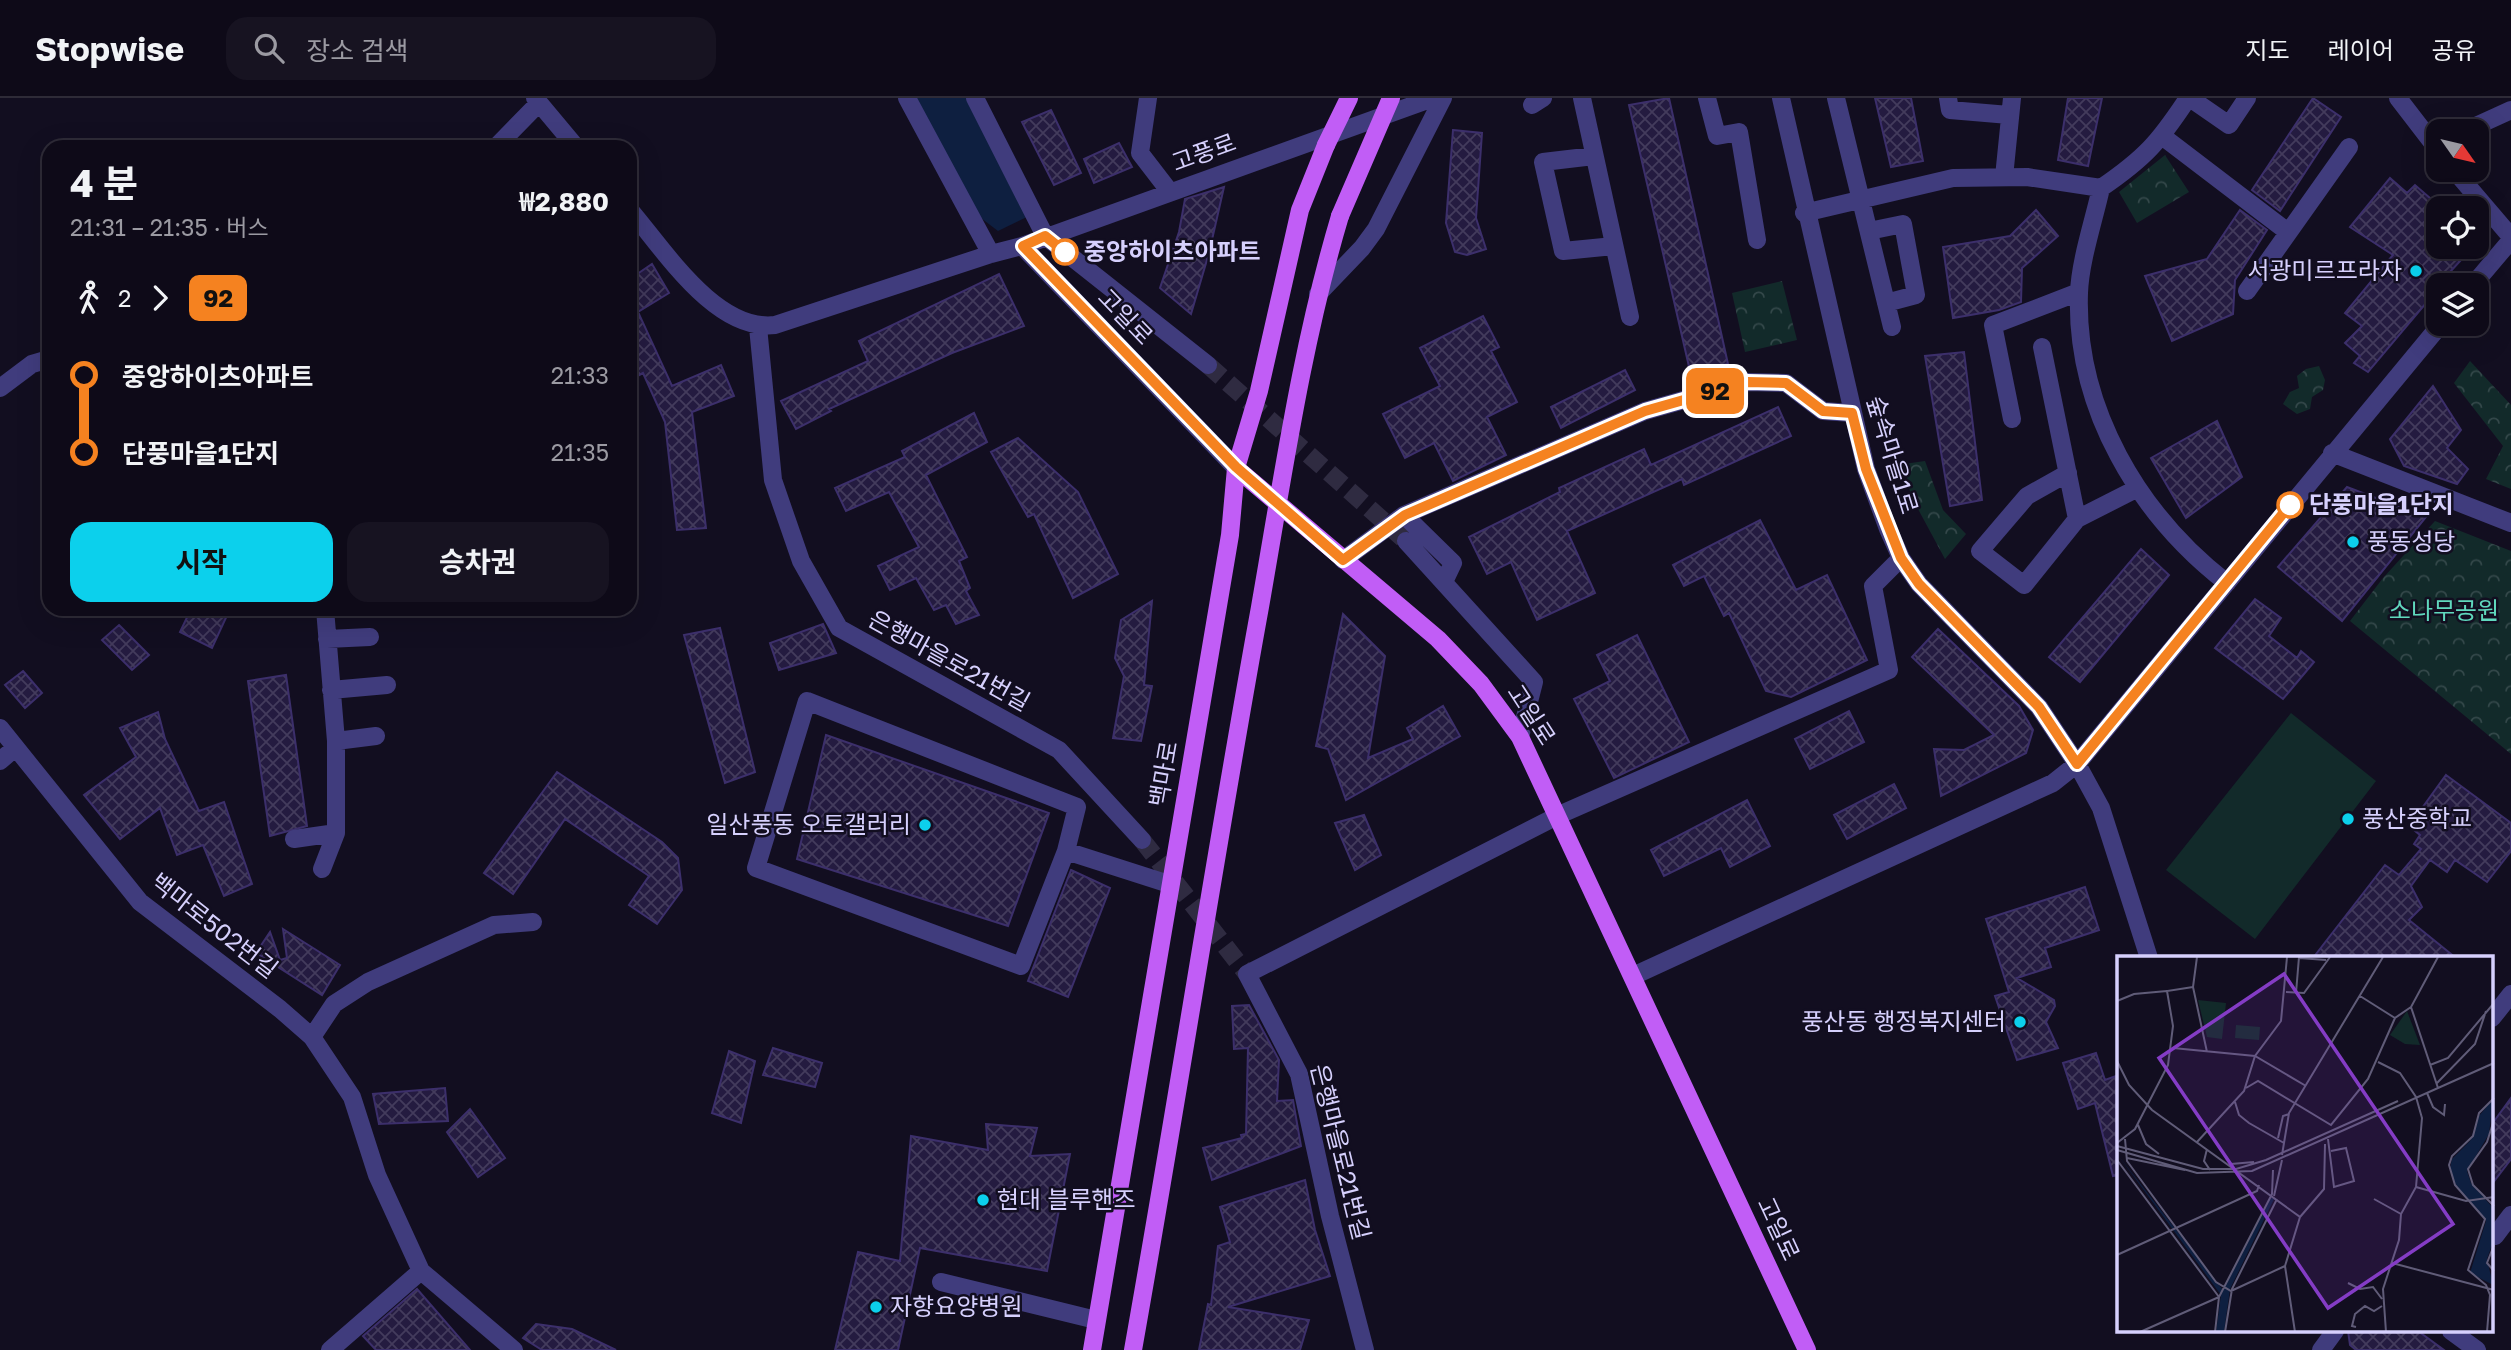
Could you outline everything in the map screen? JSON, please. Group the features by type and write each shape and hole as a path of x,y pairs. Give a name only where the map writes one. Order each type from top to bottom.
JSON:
{"main road":[{"name":"백마로","path":"1092,1350 1230,535 1236,467 1259,391 1300,210 1349,98"},
{"path":"1133,1350 1208,895 1318,294 1340,216 1391,98"},
{"name":"고일로","path":"1236,467 1438,639 1481,684 1521,737 1807,1350"}],"street":[{"path":"637,218 710,301 725,314 758,327 775,325 991,254 907,98"},
{"path":"975,98 1045,236 1208,365"},
{"path":"1148,98 1140,153 1170,192"},
{"name":"고풍로","path":"991,254 1023,246 1433,98"},
{"path":"1318,294 1362,248 1376,229 1443,98"},
{"path":"1582,98 1630,317"},
{"path":"1707,98 1717,136 1739,132 1757,240"},
{"name":"숲속마을1로","path":"1781,98 1804,213 1866,469 1901,558 1919,584 2039,707 2077,764 2101,808 2148,956"},
{"path":"1836,98 1892,327"},
{"path":"1948,98 1950,110 2011,106 2004,177"},
{"path":"1804,213 1953,178 2027,177 2101,188 2140,162 2189,98 2229,125 2247,98"},
{"path":"2398,98 2426,134"},
{"path":"502,140 537,101 570,140"},
{"path":"2489,120 2511,110"},
{"path":"2162,136 2288,232"},
{"path":"2247,291 2349,147"},
{"path":"1594,156 1543,162 1563,251 1614,246"},
{"path":"2464,182 2511,239 2483,273"},
{"path":"2101,188 2079,292 2084,352 2101,421 2136,489 2168,530 2227,583"},
{"path":"1868,231 1903,224 1916,296 1886,303"},
{"name":"고일로","path":"1023,246 1236,467"},
{"path":"2012,419 1993,326 2079,292"},
{"name":"은행마을로21번길","path":"758,327 773,480 801,561 839,628 1059,750 1142,839"},
{"path":"1633,976 2053,783 2077,764 2431,336"},
{"path":"2042,348 2077,519"},
{"path":"0,388 32,364 42,361"},
{"path":"1343,560 1405,515 1645,411 1747,382 1786,383 1823,411 1852,413"},
{"path":"2332,453 2511,523"},
{"path":"2068,474 2027,496 1980,551 2024,585 2077,519 2136,489"},
{"path":"1405,515 1453,563 1444,582"},
{"path":"1406,541 1534,682 1521,737"},
{"path":"1559,815 1889,670 1873,586 1901,558"},
{"path":"322,869 335,833 336,741 325,616"},
{"path":"327,639 370,636"},
{"path":"331,690 387,685"},
{"path":"807,701 1077,807 1066,851 1021,966 756,868 807,701"},
{"name":"백마로502번길","path":"0,728 139,902 280,1009 312,1037 352,1097 377,1174 421,1271 514,1350"},
{"path":"336,741 376,736"},
{"path":"0,761 15,748"},
{"name":"은행마을로21번길","path":"1366,1350 1330,1216 1299,1074 1247,974 1559,815"},
{"path":"294,839 335,833"},
{"path":"1066,851 1170,884"},
{"path":"312,1037 334,1004 368,982 494,925 533,922"},
{"path":"2494,1016 2510,999"},
{"path":"2495,1237 2511,1215"},
{"path":"330,1350 421,1271"},
{"path":"941,1282 1096,1320"},
{"path":"2323,1349 2334,1332"},
{"path":"2452,1332 2477,1350"}],"green space":[{"path":"2165,155 2189,192 2137,223 2119,192"},
{"path":"1782,281 1797,340 1745,352 1732,293"},
{"path":"2470,361 2511,405 2511,489 2486,479 2503,446 2454,383"},
{"path":"2319,366 2325,380 2323,390 2312,397 2310,409 2297,414 2283,404 2290,392 2299,388 2297,376 2306,369"},
{"path":"1925,461 1943,510 1966,534 1945,559 1911,496 1904,464"},
{"name":"소나무공원","path":"2435,521 2511,551 2511,754 2350,621 2383,578"},
{"path":"2291,713 2376,781 2255,939 2166,870"}],"water":[{"path":"915,98 968,98 1031,215 998,231 981,218"}],"building":[{"path":"1669,98 1728,364 1690,371 1629,105"},
{"path":"1875,98 1911,98 1923,161 1891,167"},
{"path":"2068,98 2102,98 2088,166 2058,160"},
{"path":"2313,98 2341,117 2280,211 2252,190"},
{"path":"1051,110 1081,173 1054,185 1022,122"},
{"path":"1453,130 1482,133 1476,218 1486,249 1467,255 1455,252 1446,223"},
{"path":"1119,143 1132,167 1094,183 1084,159"},
{"name":"서광미르프라자","path":"2390,178 2407,193 2415,185 2428,196 2426,259 2462,259 2449,273 2426,273 2426,303 2368,372 2354,363 2360,356 2345,343 2362,326 2345,313 2393,255 2350,227"},
{"path":"1224,187 1191,314 1160,288 1179,232 1185,199"},
{"path":"2036,210 2058,236 2022,268 2021,302 1999,310 1953,318 1943,247 2010,236"},
{"path":"2240,210 2267,230 2235,280 2233,314 2172,341 2145,276 2207,259"},
{"path":"652,264 669,293 638,312 672,386 721,365 734,396 692,412 706,528 677,530 665,422 643,373 637,376 637,274"},
{"path":"999,274 1024,326 952,353 829,409 831,411 796,429 781,401 868,361 859,341"},
{"path":"1483,316 1499,347 1491,351 1517,402 1487,417 1506,455 1453,481 1434,443 1405,458 1383,414 1440,386 1420,348"},
{"path":"1964,352 1982,500 1950,506 1925,356"},
{"path":"1625,370 1635,390 1561,428 1551,407"},
{"path":"2433,386 2461,430 2447,448 2468,469 2457,484 2404,466 2390,439"},
{"path":"1778,407 1791,436 1684,485 1682,479 1567,531 1595,593 1537,620 1511,562 1487,574 1469,537 1560,492 1559,488 1644,449 1651,465"},
{"path":"974,413 987,442 926,475 967,557 959,561 970,588 966,591 979,615 956,624 946,605 934,610 916,578 890,590 878,566 919,547 889,492 846,511 835,488 905,457 902,451"},
{"path":"2217,421 2242,477 2186,518 2151,458"},
{"path":"1018,438 1078,492 1118,574 1073,598 1034,514 1028,517 991,452"},
{"name":"풍동성당","path":"2347,487 2426,517 2342,621 2278,567"},
{"path":"1760,520 1796,590 1827,575 1867,660 1791,697 1766,691 1729,613 1724,616 1704,576 1684,586 1673,565"},
{"path":"2141,549 2169,575 2080,682 2049,657"},
{"path":"2255,599 2281,618 2269,636 2297,658 2301,651 2314,662 2283,699 2215,648"},
{"path":"1152,601 1144,685 1152,686 1141,741 1113,738 1124,676 1115,658 1121,620"},
{"path":"1343,614 1385,656 1368,758 1413,739 1407,728 1443,706 1460,736 1346,800 1328,749 1316,746"},
{"path":"188,616 227,616 212,648 180,632"},
{"path":"823,624 836,653 779,670 770,643"},
{"path":"119,625 149,655 132,670 102,640"},
{"path":"720,628 755,772 725,783 684,635"},
{"path":"1938,629 2019,706 2033,730 2026,753 1941,796 1934,749 1964,750 1994,735 1912,657"},
{"path":"1637,635 1689,742 1614,778 1574,699 1610,681 1597,655"},
{"path":"23,671 42,693 25,708 5,685"},
{"path":"286,675 307,826 270,836 248,681"},
{"path":"1849,711 1864,742 1810,769 1795,739"},
{"path":"158,712 165,739 199,811 224,802 252,884 224,896 203,845 177,855 160,808 120,839 84,795 136,757 120,728"},
{"name":"일산풍동 오토갤러리","path":"826,735 1049,813 1008,926 797,859"},
{"path":"557,772 662,842 678,858 682,890 657,924 629,905 649,876 565,819 513,894 484,873"},
{"path":"2446,775 2511,823 2511,851 2487,882 2455,860 2447,872 2430,860 2411,886 2422,907 2409,920 2454,956 2315,956 2385,865 2399,875 2421,849 2414,844 2420,835 2409,826"},
{"path":"1894,784 1906,808 1847,839 1834,815"},
{"path":"1747,800 1770,846 1730,867 1721,848 1664,876 1651,850"},
{"path":"1364,815 1381,855 1355,870 1335,823"},
{"path":"1071,870 1110,888 1068,997 1028,981"},
{"path":"2085,887 2099,930 2045,948 2051,967 2017,978 2054,1000 2055,1006 2046,1022 2058,1048 2017,1060 1995,996 2009,992 1986,919"},
{"path":"283,929 340,965 322,995 256,953 270,932 280,960 287,958"},
{"path":"1249,1005 1279,1060 1277,1101 1293,1100 1301,1146 1212,1180 1203,1148 1242,1138 1241,1135 1246,1134 1248,1048 1234,1049 1232,1006"},
{"path":"773,1048 822,1063 815,1087 763,1075"},
{"path":"729,1051 755,1061 741,1123 712,1113"},
{"path":"2096,1053 2105,1080 2117,1076 2117,1175 2113,1176 2095,1103 2078,1109 2063,1063"},
{"path":"445,1088 448,1121 379,1124 373,1094"},
{"path":"2511,1098 2511,1159 2494,1181 2494,1121"},
{"path":"470,1109 505,1158 478,1177 447,1132"},
{"name":"현대 블루핸즈","path":"986,1124 1037,1128 1030,1156 1070,1154 1047,1271 920,1248 898,1350 835,1350 858,1252 900,1261 911,1136 988,1150"},
{"path":"1305,1180 1315,1230 1330,1276 1228,1307 1309,1320 1300,1350 1199,1350 1208,1304 1211,1305 1218,1246 1230,1242 1220,1207"},
{"path":"417,1289 470,1350 376,1350 363,1336"},
{"path":"536,1324 572,1329 616,1350 542,1350 523,1338"},
{"path":"2348,1332 2419,1332 2444,1350 2356,1350 2350,1345"}],"tunnel":[{"path":"1208,365 1406,541"},
{"path":"1142,840 1247,974"}],"bus line":[{"name":"92","path":"1065,252 1045,236 1023,246 1236,467 1343,560 1405,515 1645,411 1747,382 1786,383 1823,411 1852,413 1866,469 1901,558 1919,584 2003,667 2039,707 2077,764 2104,735 2290,505"}],"place":[{"name":"중앙하이츠아파트","path":"1065,252"},
{"name":"서광미르프라자","path":"2416,271"},
{"name":"단풍마을1단지","path":"2290,505"},
{"name":"풍동성당","path":"2353,542"},
{"name":"풍산중학교","path":"2348,819"},
{"name":"일산풍동 오토갤러리","path":"925,825"},
{"name":"풍산동 행정복지센터","path":"2020,1022"},
{"name":"현대 블루핸즈","path":"983,1200"},
{"name":"자향요양병원","path":"876,1307"}]}
